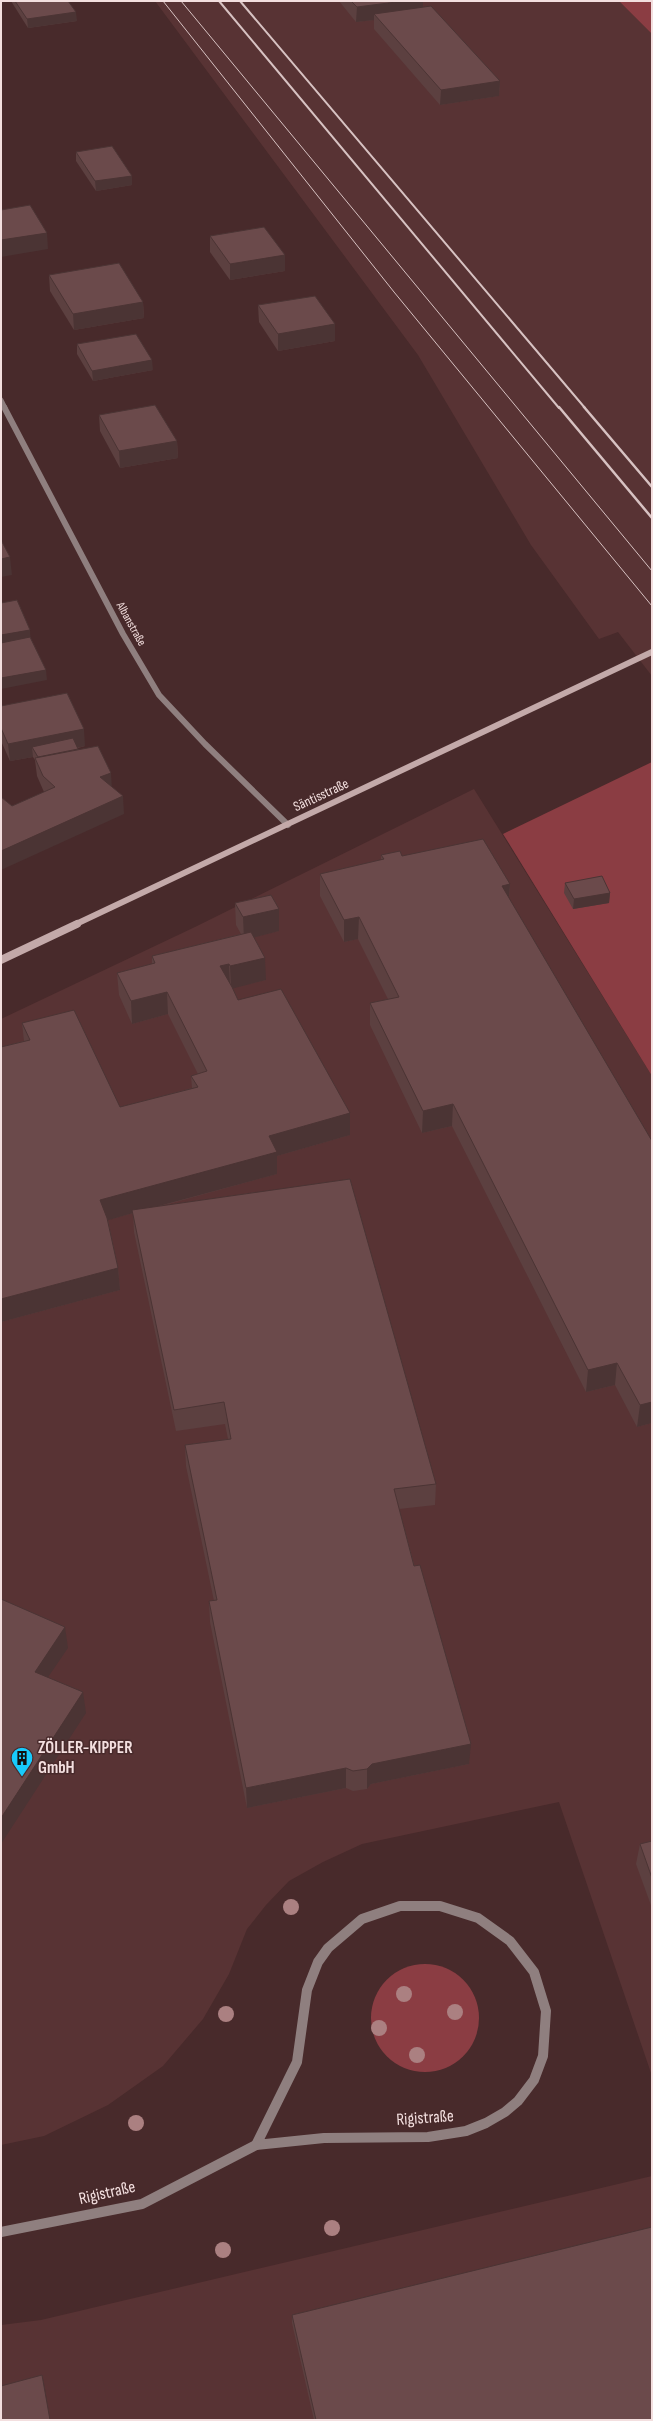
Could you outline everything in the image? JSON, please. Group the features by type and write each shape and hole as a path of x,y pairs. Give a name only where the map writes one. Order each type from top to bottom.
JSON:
{"street":[{"name":"Albanstraße","path":"1,400 123,634 159,694 205,744 288,825"},
{"name":"Säntisstraße","path":"1,960 652,652"},
{"name":"Rigistraße","path":"1,2232 145,2203 256,2144 343,2137 423,2138 454,2136 482,2126 508,2110 528,2089 541,2063 548,2037 548,2008 540,1981 526,1957 506,1935 482,1919 455,1909 427,1904 399,1907 371,1915 347,1929 327,1949 312,1972 304,2001 303,2027 296,2064 256,2144"}],"shaded area":[{"path":"155,1 619,1 652,34 652,676 618,632 599,639 531,545 418,355"},
{"path":"619,1 652,1 652,34"},
{"path":"652,762 652,1076 503,834"},
{"path":"474,789 652,1076 652,2076 559,1802 362,1844 323,1862 289,1881 266,1905 247,1929 229,1974 203,2019 163,2066 108,2105 44,2136 1,2145 1,1019 195,927"},
{"path":"425,1964 446,1968 463,1980 475,1997 479,2018 475,2039 463,2056 446,2068 425,2072 404,2068 387,2056 375,2039 371,2018 375,1997 387,1980 404,1968"},
{"path":"652,2176 652,2420 1,2420 1,2325 41,2320"}],"building":[{"path":"15,1 68,1 76,12 27,19"},
{"path":"351,1 404,1 357,7"},
{"path":"431,6 500,81 441,90 374,14"},
{"path":"112,146 132,176 95,181 76,152"},
{"path":"30,205 47,233 1,240 1,210"},
{"path":"264,227 285,255 230,264 210,236"},
{"path":"119,263 143,302 73,314 49,275"},
{"path":"315,296 335,324 278,334 258,305"},
{"path":"136,334 152,360 92,371 77,344"},
{"path":"155,405 177,441 119,451 99,415"},
{"path":"1,540 10,557 1,559"},
{"path":"17,600 30,630 1,635 1,603"},
{"path":"30,637 46,670 1,678 1,643"},
{"path":"67,693 84,729 8,744 1,728 1,706"},
{"path":"73,738 78,749 38,757 32,747"},
{"path":"98,746 111,773 100,777 123,796 1,851 1,797 12,806 55,787 43,776 35,758"},
{"path":"483,839 510,884 502,886 652,1141 652,1402 640,1405 617,1363 588,1370 453,1104 423,1111 370,1003 399,997 359,917 344,920 320,874 384,859 381,855 400,851 402,856"},
{"path":"602,876 610,893 574,899 565,883"},
{"path":"271,895 279,909 243,917 235,903"},
{"path":"251,932 265,958 230,966 229,964 220,966 238,1000 281,989 350,1113 269,1136 277,1152 100,1200 107,1218 118,1268 1,1299 1,1047 30,1040 22,1023 74,1010 120,1107 198,1087 191,1076 207,1071 167,992 131,1001 117,973 155,963 152,956"},
{"path":"350,1179 436,1484 394,1489 414,1566 420,1565 471,1744 372,1764 367,1769 353,1771 346,1768 246,1788 209,1601 217,1600 185,1445 231,1439 224,1402 174,1410 132,1210"},
{"name":"ZÖLLER-KIPPER GmbH","path":"1,1599 65,1627 35,1672 83,1692 1,1818"},
{"path":"652,1841 652,1878 640,1844"},
{"path":"652,2227 652,2420 316,2420 292,2315"},
{"path":"42,2375 50,2420 1,2420 1,2386"}],"tram line":[{"path":"163,1 394,292 652,606"},
{"path":"181,1 652,571"}],"railway":[{"path":"219,1 559,408"},
{"path":"240,1 585,408"},
{"path":"559,407 652,518"},
{"path":"584,407 652,487"}],"place":[{"name":"ZÖLLER-KIPPER GmbH","path":"22,1778"}]}
